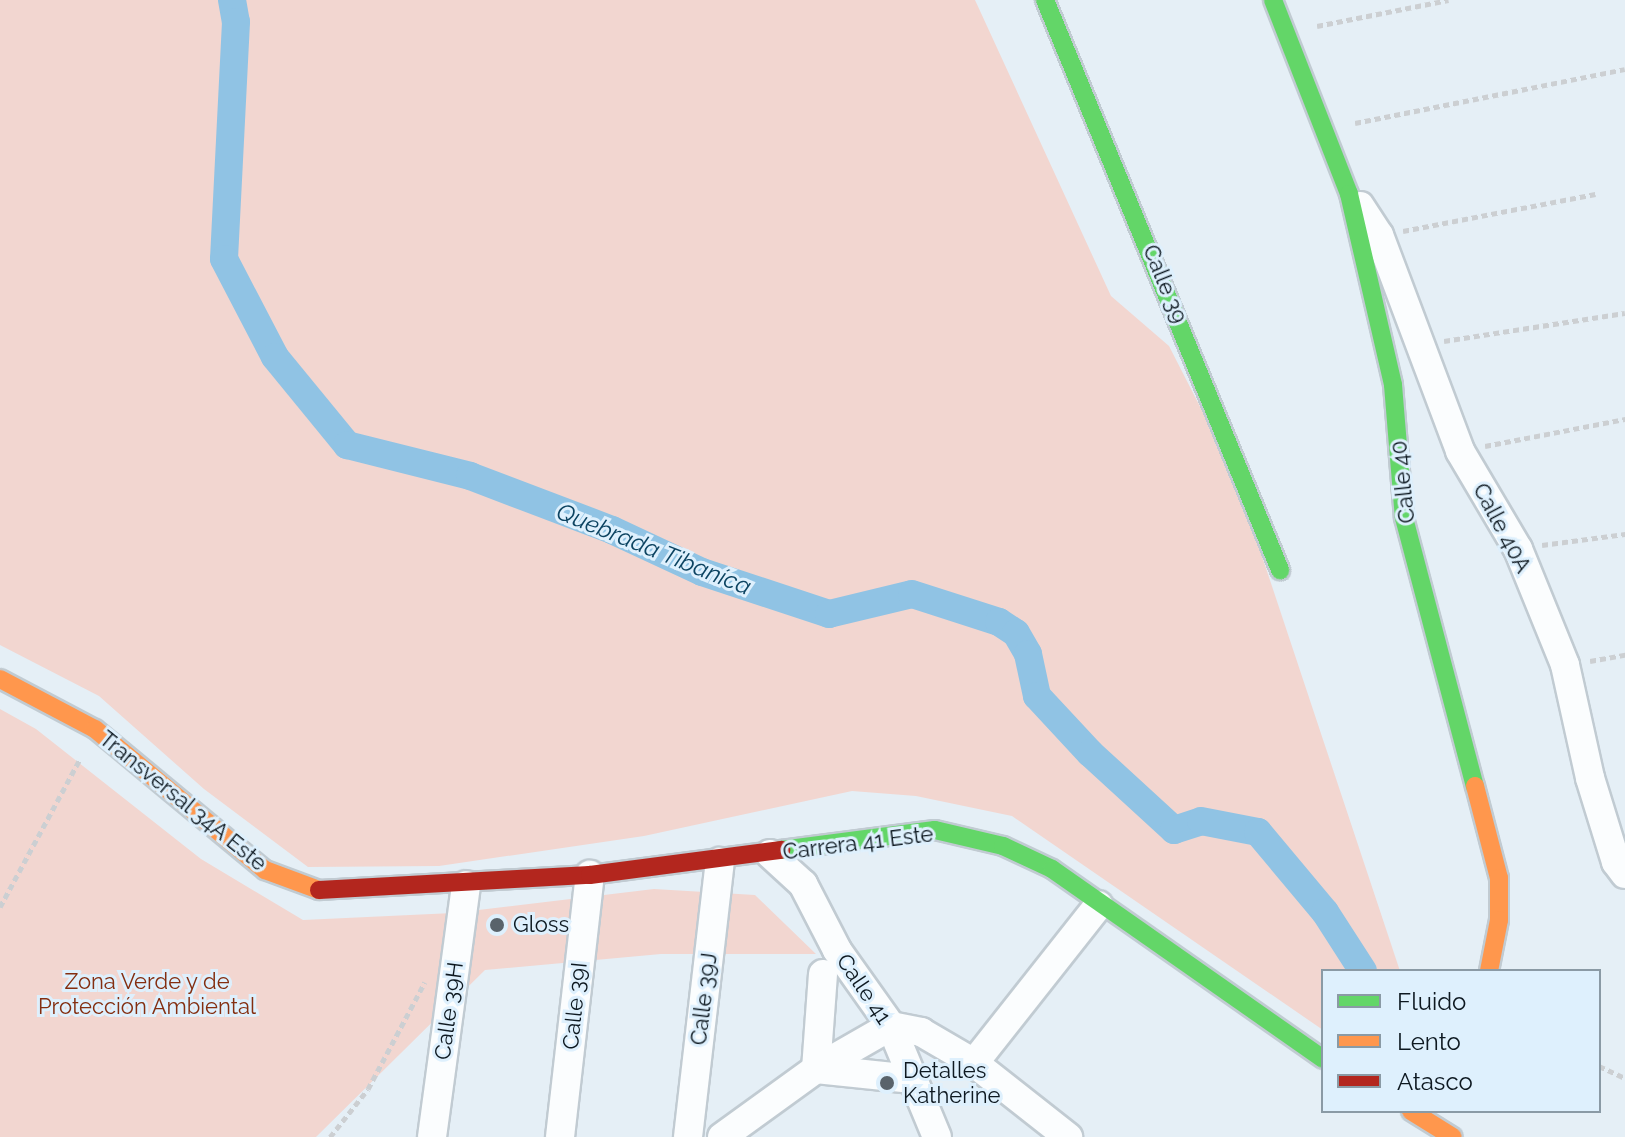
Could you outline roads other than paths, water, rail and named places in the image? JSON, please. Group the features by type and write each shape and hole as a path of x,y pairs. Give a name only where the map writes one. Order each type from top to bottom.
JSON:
{"street":[{"name":"Calle 39","path":"1045,0 1100,124 1280,570"},
{"name":"Calle 40","path":"1273,0 1321,130 1349,194 1393,385 1404,518 1499,878 1499,920 1489,969"},
{"name":"Calle 40A","path":"1349,194 1379,235 1460,451 1518,549 1565,665 1590,778 1616,862 1625,874"},
{"name":"Transversal 34A Este","path":"0,679 95,729 265,870 327,893"},
{"name":"Carrera 41 Este","path":"327,893 466,885 720,862 935,830 1003,846 1052,869 1099,905 1321,1058"},
{"name":"Calle 41","path":"770,854 803,884 837,950 891,1026 937,1137"},
{"name":"Calle 39J","path":"688,1137 720,862"},
{"name":"Calle 39I","path":"560,1137 590,875"},
{"name":"Calle 39H","path":"432,1137 466,885"},
{"path":"974,1063 1099,905"},
{"path":"816,1069 823,974"},
{"path":"722,1137 816,1069 891,1026 921,1032 974,1063 1068,1137"},
{"path":"816,1069 912,1079"},
{"path":"1416,1113 1451,1128"}],"waterway":[{"name":"Quebrada Tibaníca","path":"232,0 236,22 224,259 275,357 347,445 470,476 612,530 702,572 829,614 912,594 999,622 1016,633 1028,654 1037,696 1090,753 1174,830 1201,821 1258,832 1325,912 1362,969"}],"place":[{"name":"Gloss","path":"497,925"},
{"name":"Detalles Katherine","path":"887,1083"}],"park label":[{"name":"Zona Verde y de Protección Ambiental","path":"147,994"}]}
